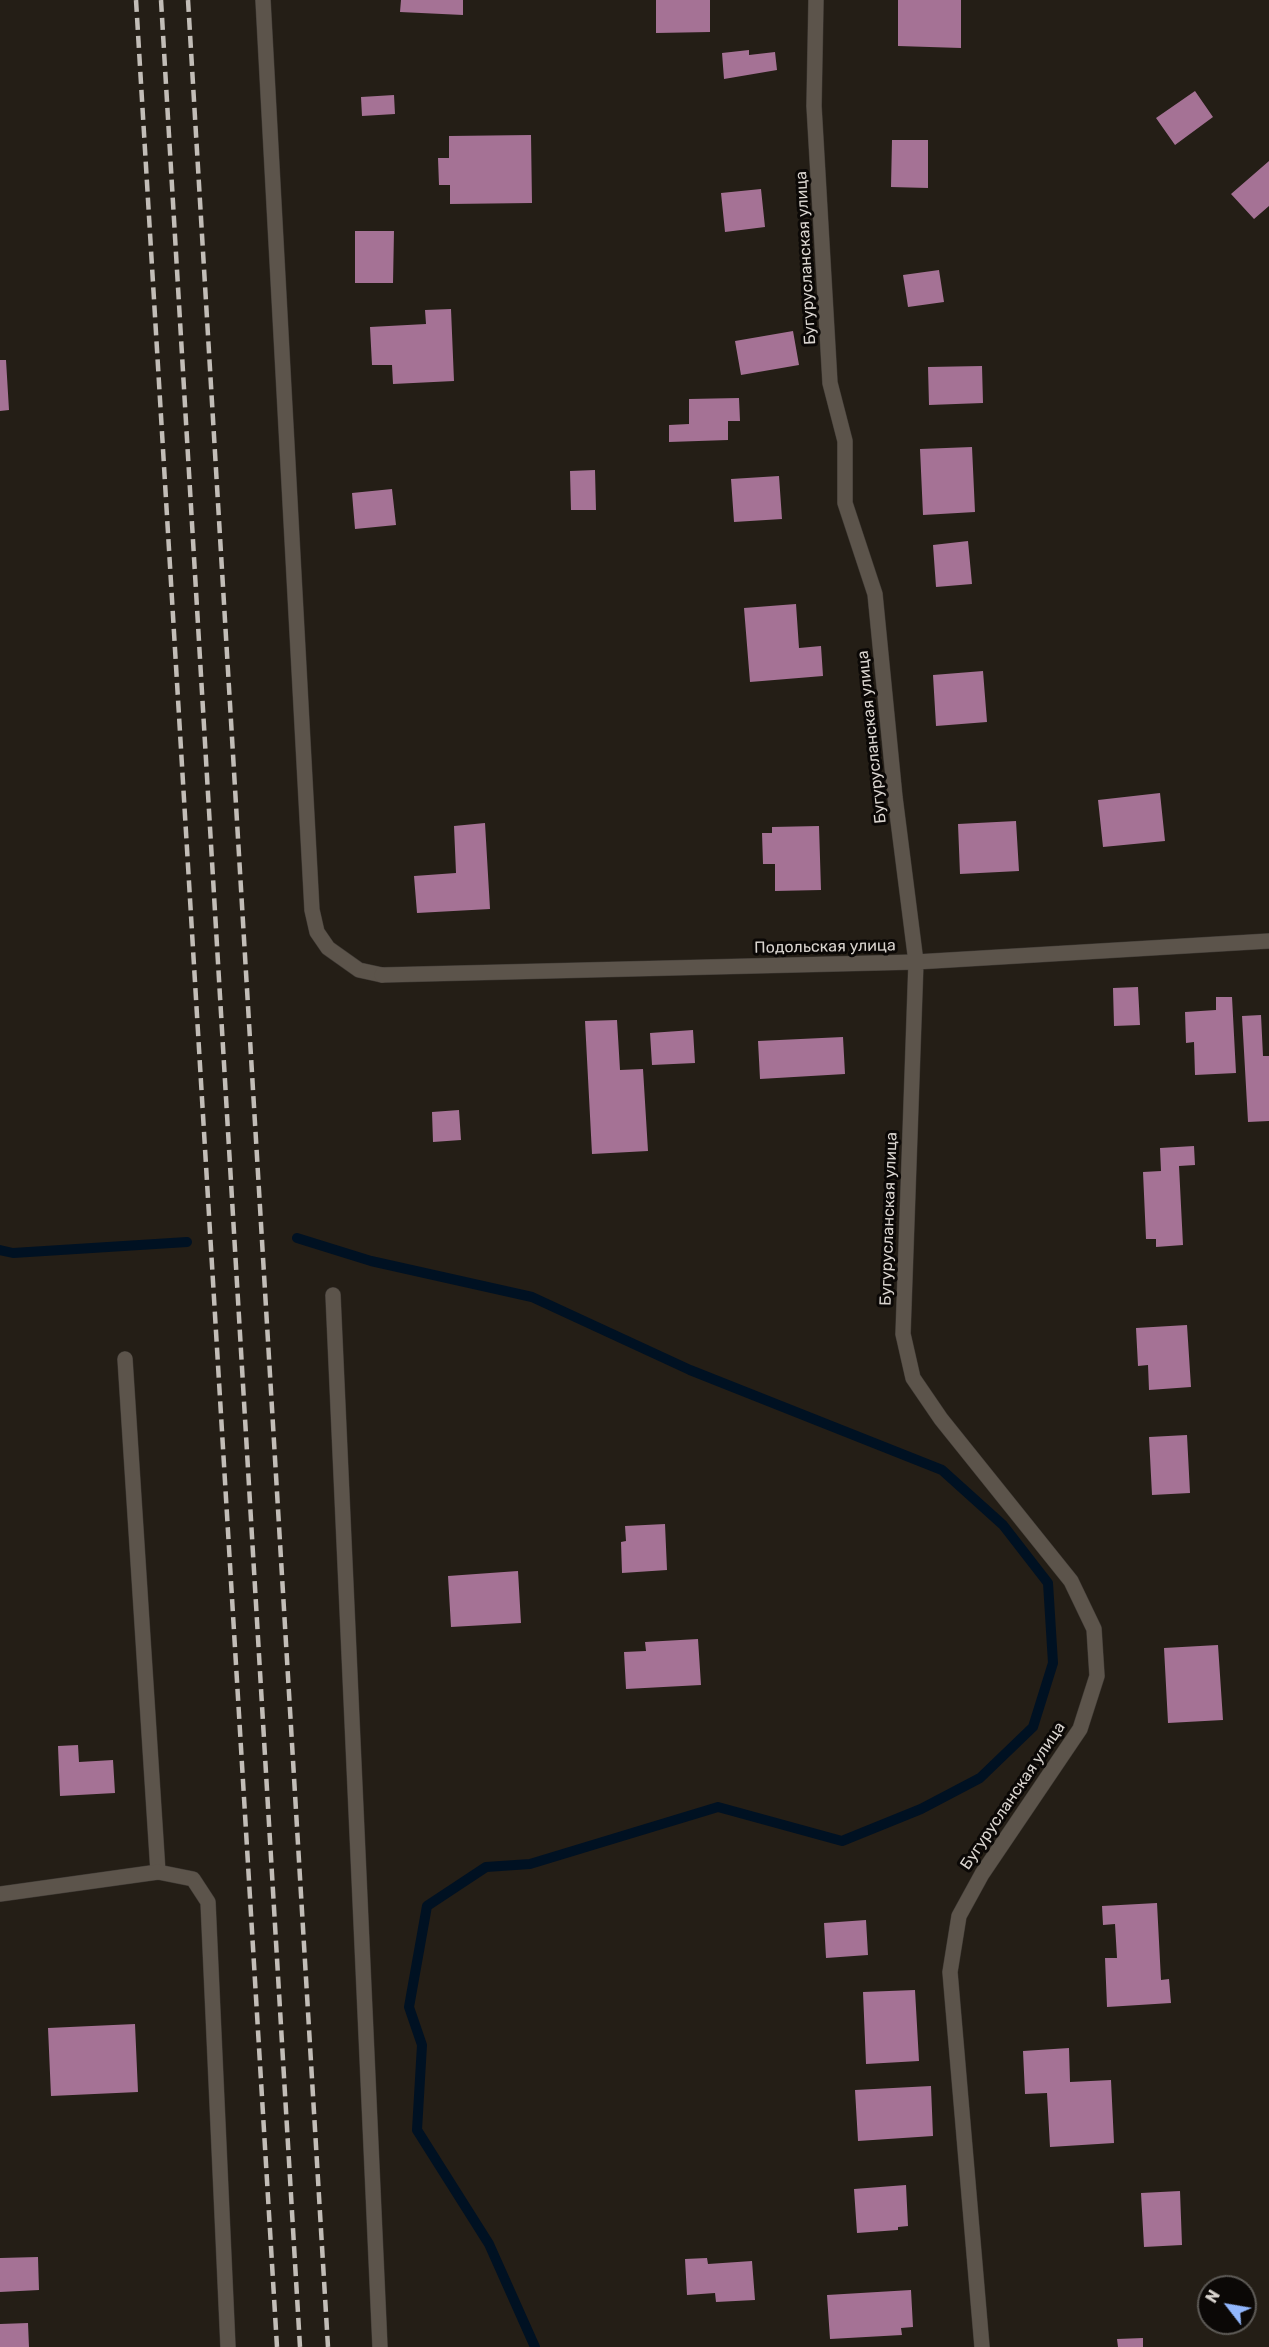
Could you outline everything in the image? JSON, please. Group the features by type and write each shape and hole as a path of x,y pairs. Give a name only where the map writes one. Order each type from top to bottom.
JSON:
{"street":[{"name":"Подольская улица","path":"263,0 312,910 317,932 328,948 359,970 382,975 916,962 1269,941"},
{"name":"Бугурусланская улица","path":"816,0 814,106 830,383 845,441 845,503 875,594 895,797 916,962 903,1334 913,1378 941,1419 1071,1581 1094,1629 1097,1676 1080,1729 982,1874 959,1916 950,1972 982,2347"},
{"path":"333,1295 380,2347"},
{"path":"125,1359 158,1872"},
{"path":"0,1894 158,1872 193,1879 208,1902 228,2347"}],"building":[{"path":"401,0 463,0 463,15 400,12"},
{"path":"656,0 710,0 710,32 656,33"},
{"path":"898,0 961,0 961,48 898,46"},
{"path":"749,50 749,55 775,52 777,70 724,79 722,53"},
{"path":"1195,91 1213,117 1175,145 1156,118"},
{"path":"394,95 395,114 362,116 361,97"},
{"path":"531,135 532,203 450,204 450,185 439,185 438,158 449,158 449,136"},
{"path":"892,140 928,140 928,188 891,187"},
{"path":"1269,161 1269,206 1254,219 1231,194"},
{"path":"761,189 765,227 725,232 721,193"},
{"path":"355,231 394,231 393,283 355,283"},
{"path":"939,270 944,302 908,307 903,275"},
{"path":"451,309 454,381 393,384 392,365 372,365 370,327 426,324 425,310"},
{"path":"793,331 799,365 741,375 735,341"},
{"path":"0,360 6,360 9,410 0,411"},
{"path":"982,366 983,403 929,405 928,367"},
{"path":"739,398 740,421 728,421 728,440 669,442 669,425 689,424 689,399"},
{"path":"972,447 975,512 923,515 920,449"},
{"path":"595,470 596,510 571,510 570,471"},
{"path":"779,476 782,519 734,522 731,479"},
{"path":"392,489 396,525 355,529 352,493"},
{"path":"968,541 972,584 936,587 933,545"},
{"path":"796,604 799,648 821,646 823,676 750,682 744,608"},
{"path":"983,671 987,722 936,726 933,675"},
{"path":"1160,793 1165,841 1103,847 1098,800"},
{"path":"1016,821 1019,871 960,874 958,824"},
{"path":"485,823 490,909 417,913 414,876 456,873 454,826"},
{"path":"819,826 821,890 775,891 775,864 763,864 762,833 772,833 772,827"},
{"path":"1138,987 1140,1025 1114,1026 1113,988"},
{"path":"1216,997 1232,997 1236,1073 1195,1075 1194,1042 1186,1043 1185,1012 1216,1010"},
{"path":"1261,1015 1263,1056 1269,1056 1269,1121 1248,1122 1242,1016"},
{"path":"617,1020 620,1070 643,1069 648,1151 592,1154 585,1021"},
{"path":"693,1030 695,1063 652,1065 650,1033"},
{"path":"843,1037 845,1074 760,1079 758,1041"},
{"path":"459,1110 461,1140 433,1142 432,1112"},
{"path":"1194,1146 1195,1165 1179,1166 1183,1245 1156,1247 1156,1239 1146,1239 1143,1172 1161,1171 1160,1148"},
{"path":"1187,1325 1191,1387 1149,1390 1148,1365 1138,1366 1136,1328"},
{"path":"1187,1435 1190,1493 1152,1495 1149,1437"},
{"path":"665,1524 667,1570 622,1573 621,1542 626,1541 625,1526"},
{"path":"518,1571 521,1623 451,1627 448,1576"},
{"path":"698,1639 701,1685 626,1689 624,1652 646,1651 645,1642"},
{"path":"1218,1645 1223,1720 1168,1723 1164,1648"},
{"path":"78,1745 79,1762 113,1760 115,1793 60,1796 58,1746"},
{"path":"1157,1903 1161,1980 1169,1979 1171,2003 1107,2007 1105,1958 1117,1958 1115,1924 1103,1925 1102,1906"},
{"path":"866,1920 868,1955 826,1958 824,1923"},
{"path":"915,1990 919,2061 866,2064 863,1992"},
{"path":"135,2024 138,2092 51,2096 48,2028"},
{"path":"1069,2048 1070,2082 1111,2080 1114,2143 1050,2147 1047,2093 1025,2094 1023,2051"},
{"path":"931,2086 933,2136 858,2141 855,2090"},
{"path":"906,2185 908,2226 898,2227 898,2230 857,2233 854,2189"},
{"path":"1180,2191 1182,2245 1144,2247 1141,2193"},
{"path":"38,2257 39,2290 0,2292 0,2258"},
{"path":"707,2258 708,2264 752,2261 755,2300 716,2302 715,2293 687,2295 685,2259"},
{"path":"911,2290 913,2327 901,2328 902,2335 830,2339 827,2295"},
{"path":"28,2323 29,2347 0,2347 0,2324"},
{"path":"1143,2338 1143,2347 1118,2347 1117,2339"}],"waterway":[{"path":"297,1238 371,1261 532,1297 690,1370 942,1470 1003,1525 1048,1583 1053,1663 1033,1727 980,1778 921,1809 842,1841 718,1807 530,1864 486,1867 427,1906 409,2007 422,2045 417,2130 489,2244 535,2347"},
{"path":"0,1250 13,1253 187,1242"}],"railway":[{"path":"136,0 277,2347"},
{"path":"161,0 300,2347"},
{"path":"188,0 328,2347"}]}
